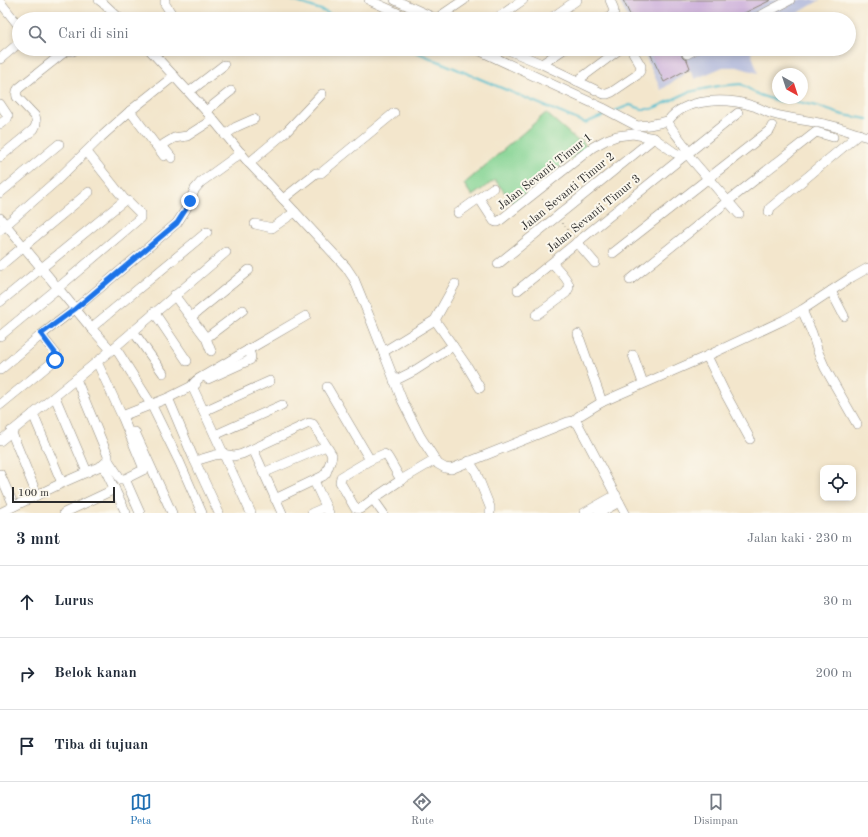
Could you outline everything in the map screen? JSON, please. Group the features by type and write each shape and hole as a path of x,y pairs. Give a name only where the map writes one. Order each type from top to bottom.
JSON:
{"street":[{"path":"165,0 165,4 170,12"},
{"path":"369,0 395,12"},
{"path":"447,12 464,0"},
{"path":"506,12 523,0"},
{"path":"560,12 577,0"},
{"path":"610,0 613,7 612,12"},
{"path":"767,12 790,0"},
{"path":"103,1 113,12"},
{"path":"401,1 423,12"},
{"path":"0,2 12,17"},
{"path":"1,56 12,48"},
{"path":"0,157 36,126 35,116 17,97 17,91 59,56"},
{"path":"158,56 249,163 340,259 354,279 394,382 412,420 435,460 441,466 448,469 568,422 574,421 579,416 602,402 708,356 784,320 868,268"},
{"path":"493,56 603,108 637,126 668,121 678,112 691,104 703,102 727,102 753,106 773,114 826,124 868,137"},
{"path":"523,56 604,94 607,94 637,75 641,66 635,56"},
{"path":"542,64 554,56"},
{"path":"577,81 611,56"},
{"path":"188,92 224,65"},
{"path":"174,76 130,111 56,181 2,224 23,246 91,328 113,348 151,404 180,463 202,513"},
{"path":"206,111 231,91"},
{"path":"249,163 287,131 322,94"},
{"path":"0,104 8,116 7,120 0,124"},
{"path":"130,111 169,159 164,148 164,144 174,138 187,136 212,120"},
{"name":"Jalan Sevanti Timur 3","path":"518,290 738,112"},
{"path":"283,199 316,173 321,173 394,113"},
{"path":"225,135 236,127 254,119"},
{"path":"668,121 673,131 686,148 686,155"},
{"path":"613,253 770,130 772,126"},
{"path":"630,280 816,132 833,136"},
{"name":"Jalan Sevanti Timur 1","path":"478,198 494,221 498,222 594,147 606,140 616,136 633,134 654,138"},
{"path":"769,212 770,208 858,134"},
{"path":"654,138 675,153 686,155 739,214"},
{"name":"Jalan Sevanti Timur 2","path":"498,264 654,138"},
{"path":"0,193 59,144"},
{"path":"0,336 140,218 141,215 139,212 128,201 124,200 87,152"},
{"path":"0,370 41,334 75,309 177,223 186,209 195,189 201,182 241,153"},
{"path":"458,213 493,188"},
{"path":"0,266 89,192"},
{"path":"0,302 124,200"},
{"path":"255,224 272,228 296,212"},
{"path":"91,328 207,232"},
{"path":"578,242 594,263"},
{"path":"0,441 97,362 226,252"},
{"path":"536,316 566,293 570,287 568,282 552,263"},
{"path":"191,318 249,270"},
{"path":"383,352 435,320 456,284"},
{"path":"831,291 844,316"},
{"path":"174,296 206,338 211,351"},
{"path":"206,338 243,310"},
{"path":"802,310 825,368 857,424"},
{"path":"154,312 187,361"},
{"path":"125,415 168,398 248,361 251,357 248,350 306,316"},
{"path":"435,320 467,366 480,388"},
{"path":"133,331 163,373"},
{"path":"0,404 57,357 41,334"},
{"path":"578,334 602,402"},
{"path":"394,382 453,346"},
{"path":"633,355 644,384"},
{"path":"708,356 725,393 750,440"},
{"path":"97,362 125,415 147,468 172,513"},
{"path":"76,379 108,456 106,462 115,489 126,513"},
{"path":"204,411 270,381"},
{"path":"192,386 251,513"},
{"path":"327,387 370,460"},
{"path":"55,397 86,472"},
{"path":"168,398 219,513"},
{"path":"215,435 282,405"},
{"path":"33,414 62,483"},
{"path":"574,421 578,424 625,513"},
{"path":"195,461 215,455 234,456 310,423 314,425 332,456 332,459 324,475 275,499"},
{"path":"11,431 37,495"},
{"path":"264,473 326,446"},
{"path":"253,449 282,513"},
{"path":"401,480 386,455 382,455 342,476 340,480 354,507 360,509 401,480 435,460"},
{"path":"469,461 476,472 490,507 490,513"},
{"path":"0,513 106,462"},
{"path":"106,462 121,479 125,479 147,468"},
{"path":"0,474 14,506"},
{"path":"125,479 140,513"},
{"path":"312,513 328,510 314,481"},
{"path":"64,513 115,489"},
{"path":"373,499 383,513"},
{"path":"584,513 617,499"},
{"path":"600,513 617,499"}],"shaded area":[{"path":"619,0 820,0 800,12 625,12"},
{"path":"645,56 752,56 758,73 737,67 723,67 695,79 690,70 661,90"}],"green space":[{"path":"546,113 578,141 581,139 587,148 570,159 513,203 495,180 472,196 464,184"}],"building":[{"path":"623,0 771,0 746,12 629,12"},
{"path":"651,56 682,56 687,60 690,68 664,82"}],"waterway":[{"path":"291,0 325,12"},
{"path":"426,56 585,123 608,114"},
{"path":"615,111 630,105 642,109 652,109 689,92 718,86 741,84 759,95 778,101 798,102 817,106 843,115 868,119"}],"route":[{"path":"55,360 57,357 56,354 41,334 75,309 177,223 190,201"}]}
